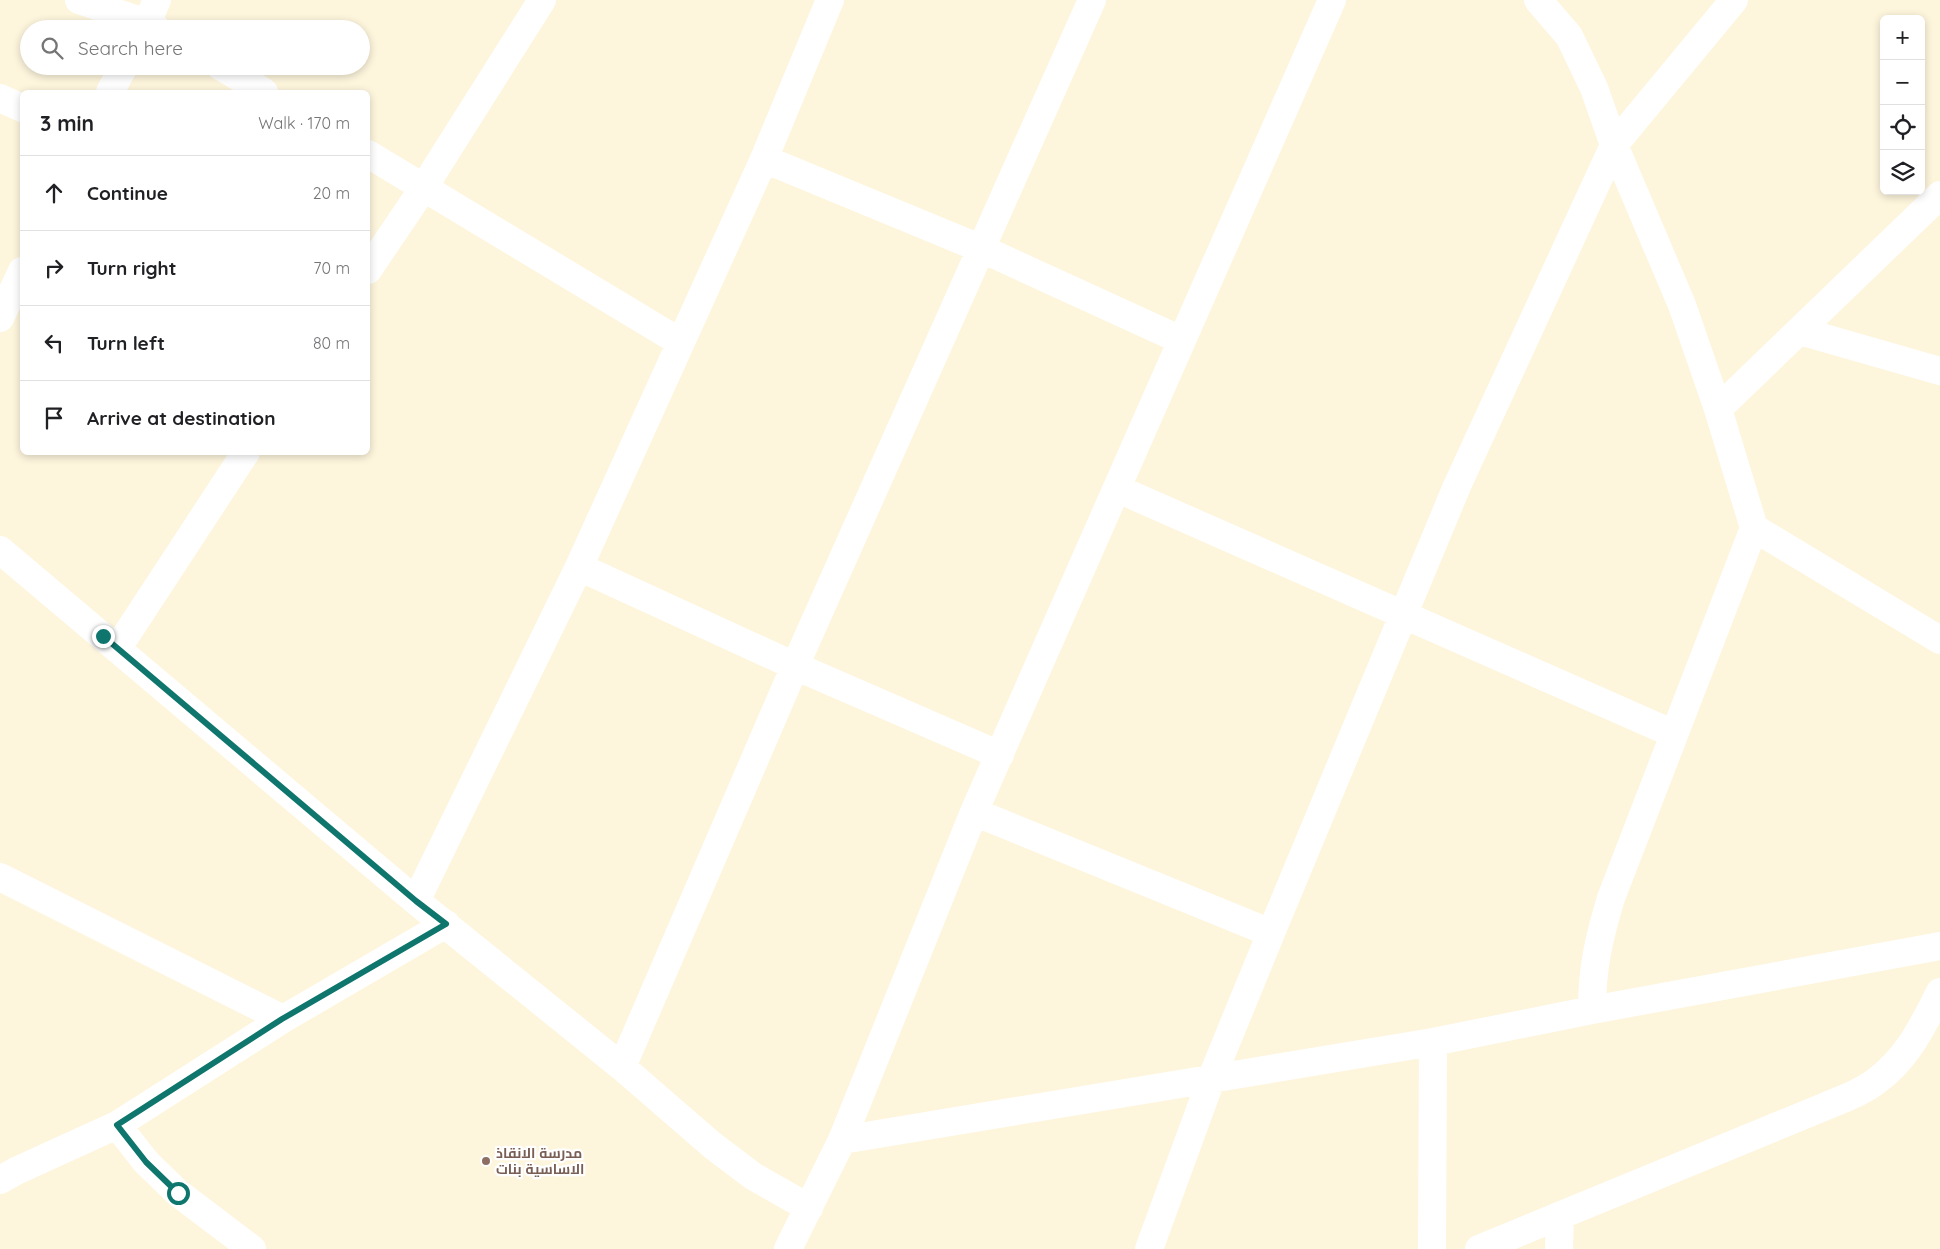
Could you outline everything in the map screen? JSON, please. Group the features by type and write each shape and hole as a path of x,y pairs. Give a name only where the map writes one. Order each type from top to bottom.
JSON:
{"street":[{"path":"80,0 151,20"},
{"path":"370,267 424,187 542,0"},
{"path":"416,901 580,567 764,159 830,0"},
{"path":"622,1067 796,666 1092,0"},
{"path":"788,1249 842,1140 974,812 1332,0"},
{"path":"1538,0 1569,36 1594,88 1614,145 1682,304 1718,409 1754,528 1612,898 1598,942 1592,985 1592,1010"},
{"path":"1149,1249 1212,1077 1457,486 1614,145 1734,0"},
{"path":"111,90 119,75"},
{"path":"235,75 261,90"},
{"path":"0,98 20,107"},
{"path":"370,155 680,342"},
{"path":"764,159 982,249 1181,340"},
{"path":"1718,409 1940,195"},
{"path":"0,318 20,274"},
{"path":"1800,331 1940,371"},
{"path":"117,649 244,455"},
{"path":"1118,489 1674,734"},
{"path":"1754,528 1940,640"},
{"path":"0,550 416,901 622,1067 712,1145 753,1176 809,1208"},
{"path":"580,567 796,666 1000,755"},
{"path":"974,812 1271,933"},
{"path":"0,877 282,1019"},
{"path":"0,1180 16,1170 117,1125 282,1019 446,924"},
{"path":"842,1140 1212,1077 1433,1042 1592,1010 1940,946"},
{"path":"1479,1249 1848,1098 1874,1083 1900,1061 1919,1034 1940,992"},
{"path":"1432,1249 1433,1042"},
{"path":"117,1125 146,1162 178,1193 252,1249"},
{"path":"1559,1249 1560,1217"}],"place":[{"name":"مدرسة الانقاذ الاساسية بنات","path":"486,1161"}],"route":[{"path":"103,636 416,901 446,924 282,1019 117,1125 146,1162 178,1193"}]}
